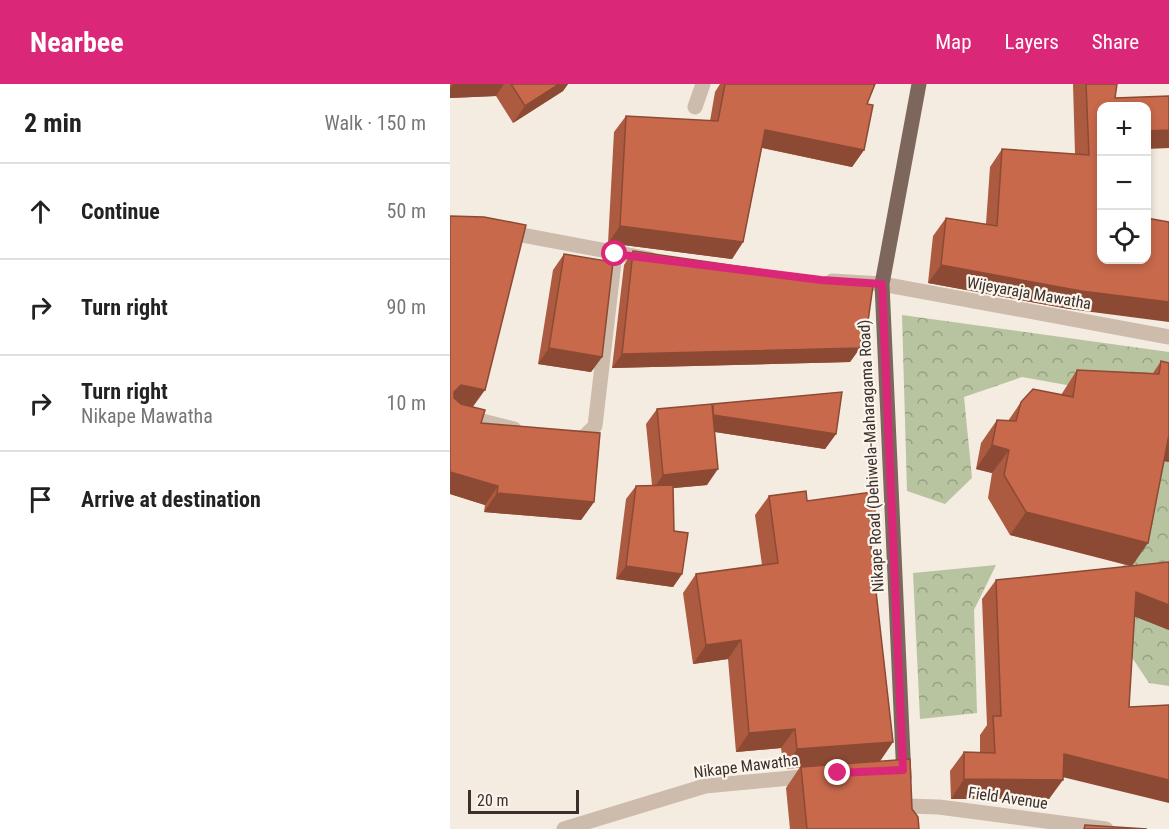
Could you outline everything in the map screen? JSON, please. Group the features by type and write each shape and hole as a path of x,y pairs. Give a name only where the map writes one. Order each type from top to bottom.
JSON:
{"main road":[{"name":"Nikape Road (Dehiwela-Maharagama Road)","path":"906,812 898,770 882,284 919,84"}],"street":[{"path":"694,107 703,84"},
{"path":"494,230 615,254 661,260"},
{"path":"553,438 564,441 584,436 596,426 615,254"},
{"name":"Wijeyaraja Mawatha","path":"821,280 882,284 1169,337"},
{"path":"450,413 530,433"},
{"name":"Nikape Mawatha","path":"564,829 705,786 827,774"},
{"name":"Field Avenue","path":"906,812 939,807 1106,829"}],"green space":[{"path":"902,315 1169,352 1169,389 1134,397 1022,377 964,397 972,478 945,504 907,491"},
{"path":"1163,461 1169,462 1169,686 1149,683 1083,584 1117,572 1134,554"},
{"path":"996,565 974,610 977,713 920,719 913,573"}],"building":[{"path":"511,84 559,84 525,106"},
{"path":"725,84 875,84 867,104 873,105 864,150 765,130 743,242 620,226 626,116 718,121"},
{"path":"1086,84 1117,84 1115,98 1169,96 1169,130 1151,131 1151,102 1097,102 1097,264 1151,264 1151,219 1169,222 1169,302 1081,291 941,265 946,218 997,226 1002,149 1089,155"},
{"path":"450,216 484,217 526,225 485,390 461,385 454,392 454,398 461,404 485,410 481,423 600,433 594,502 497,493 498,486 450,472"},
{"path":"633,251 873,286 868,321 863,320 860,348 622,354"},
{"path":"564,254 613,262 602,357 549,348"},
{"path":"1161,361 1169,363 1169,435 1148,543 1026,512 1004,475 1009,450 992,445 997,420 1016,421 1021,402 1033,389 1073,397 1077,370 1159,374"},
{"path":"842,392 836,434 713,415 713,404"},
{"path":"712,404 718,469 663,475 657,409"},
{"path":"673,485 674,531 688,533 682,574 626,566 636,486"},
{"path":"806,491 807,501 872,492 879,537 870,538 893,742 797,749 795,729 749,733 741,640 706,645 696,574 778,563 769,496"},
{"path":"1169,562 1169,605 1136,592 1129,707 1169,705 1169,780 1064,754 1063,780 964,779 964,752 995,753 993,716 1001,716 996,580"},
{"path":"910,759 912,809 918,817 919,829 807,829 801,767"},
{"path":"1085,825 1147,829 1084,829"}],"route":[{"path":"615,254 821,280 882,284 903,770 838,773"}]}
